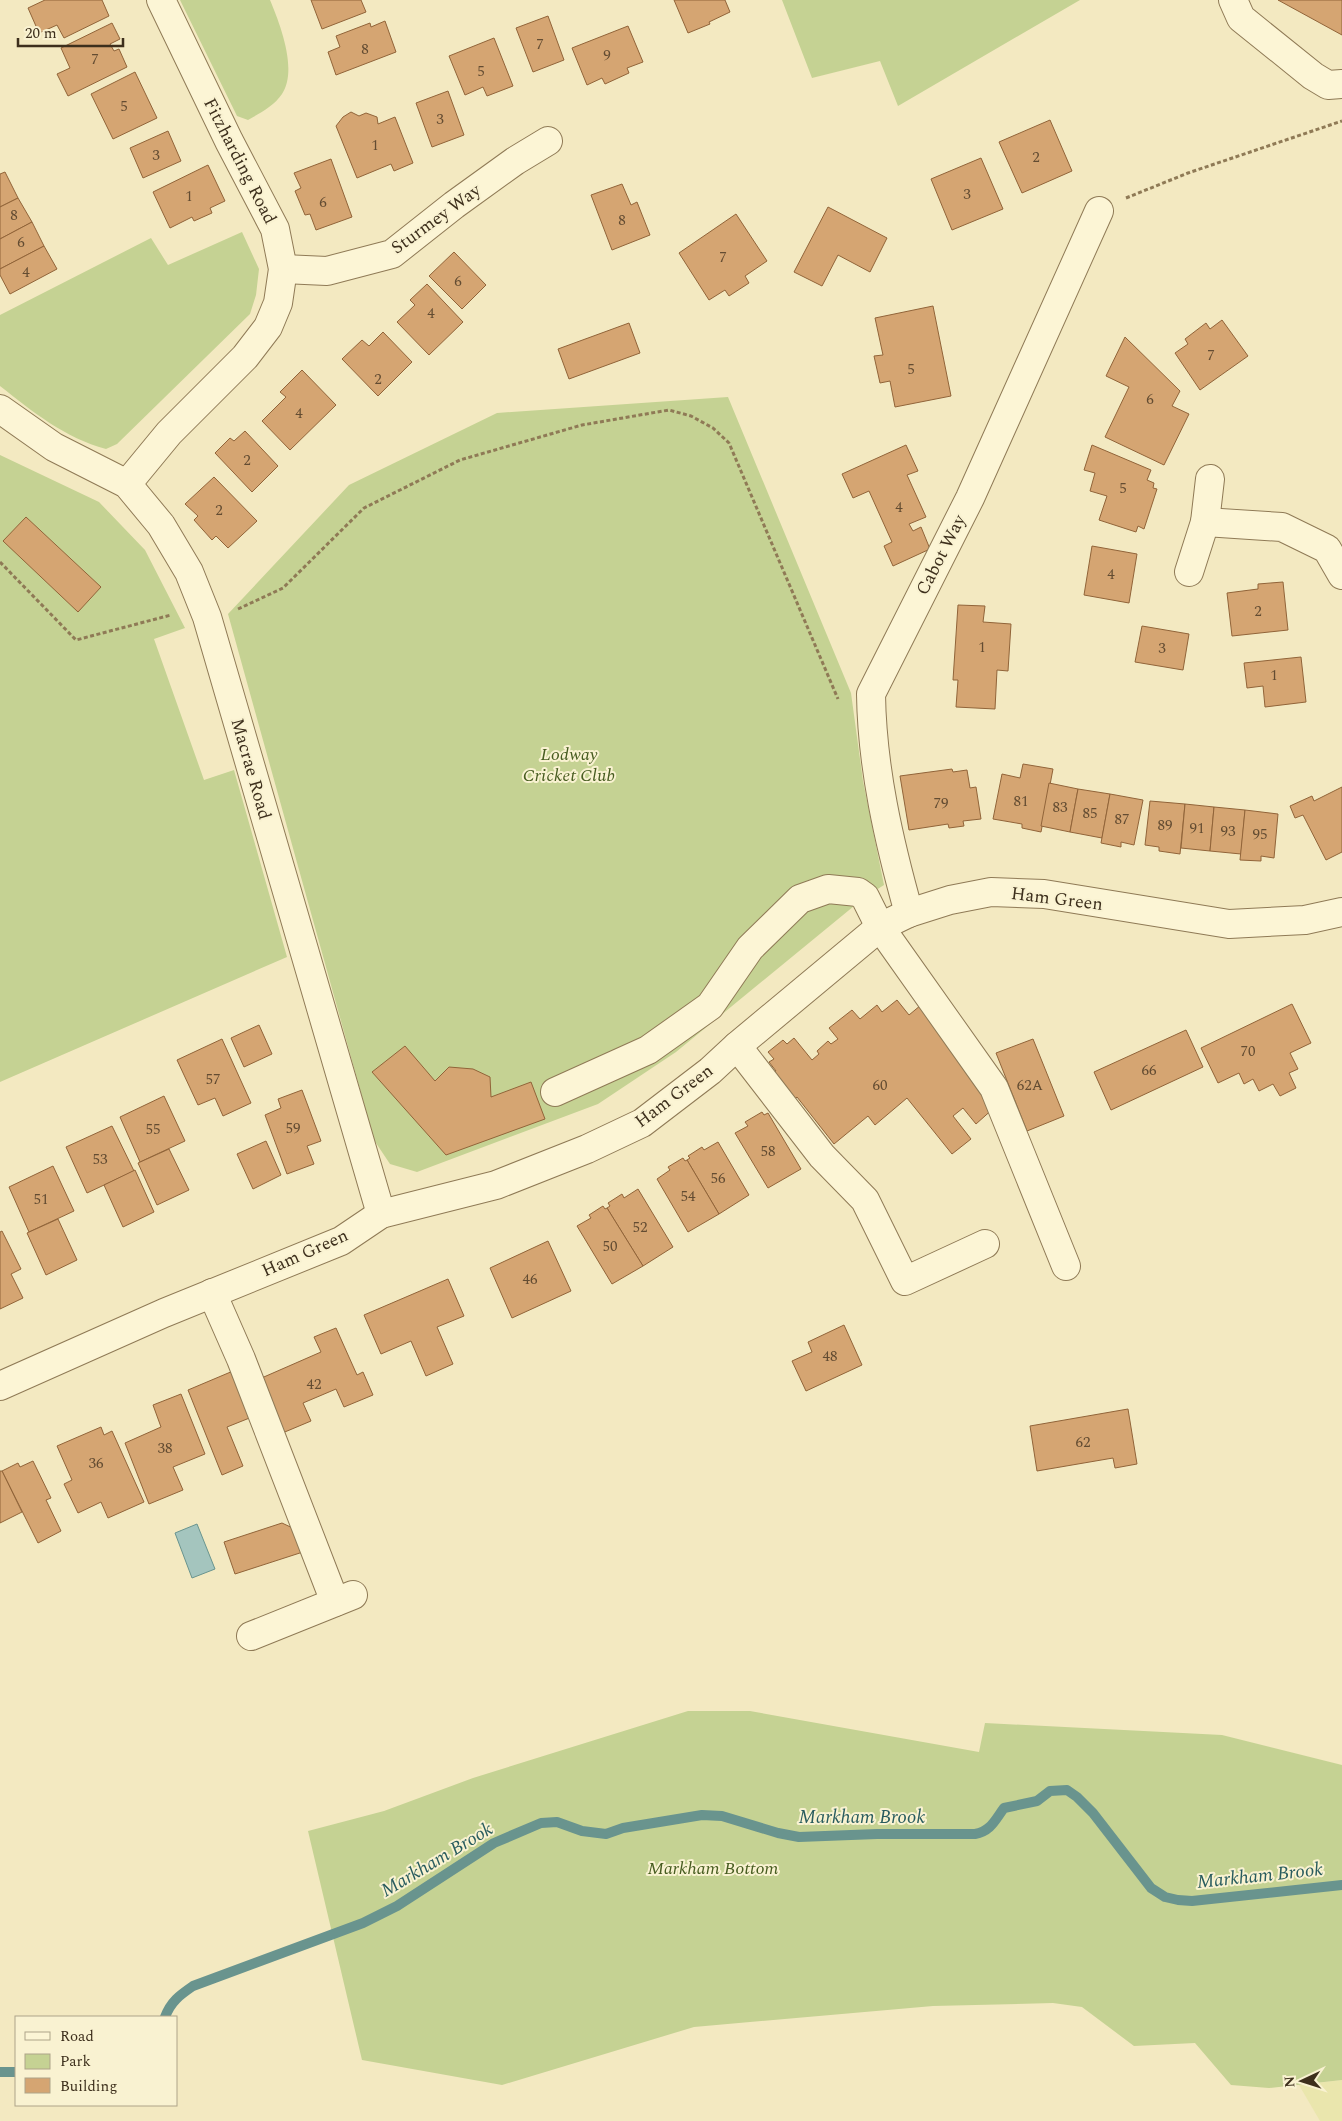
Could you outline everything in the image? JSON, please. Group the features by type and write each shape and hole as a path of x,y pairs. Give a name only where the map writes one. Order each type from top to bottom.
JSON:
{"street":[{"name":"Fitzharding Road","path":"128,484 169,433 245,357 268,327 278,303 283,269 275,229 229,141 161,0"},
{"path":"1233,0 1241,18 1313,76 1328,85 1342,84"},
{"name":"Sturmey Way","path":"283,269 327,272 392,254 454,205 548,140"},
{"name":"Cabot Way","path":"909,913 893,856 881,792 872,723 871,694 970,498 1099,211"},
{"name":"Macrae Road","path":"0,409 54,448 128,484 161,525 189,572 207,617 381,1214"},
{"path":"1189,572 1205,522 1210,479"},
{"path":"1205,522 1282,527 1327,549 1342,575"},
{"path":"555,1092 648,1050 710,1006 750,948 800,899 828,889 858,892 865,897 880,927 994,1088 1066,1266"},
{"name":"Ham Green","path":"0,1386 212,1293 341,1241 381,1214 496,1185 588,1149 642,1124 710,1071 736,1046 880,927 909,913 950,900 991,892 1044,894 1229,924 1304,920 1342,912"},
{"path":"736,1046 822,1156 865,1200 905,1281 985,1244"},
{"path":"212,1293 344,1598 251,1636"}],"path":[{"path":"1099,211 1105,206 1188,173 1342,121"},
{"path":"0,562 76,640 177,613 207,617 228,614 283,588 364,508 460,460 582,425 669,410 691,416 713,428 729,443 840,705"}],"shaded area":[{"path":"1342,2080 1342,2121 1320,2121 1299,2085"}],"green space":[{"path":"180,0 270,0 286,47 288,60 286,84 282,94 275,102 248,120 237,116"},
{"path":"782,0 1080,0 898,106 880,61 812,78"},
{"path":"242,232 259,269 256,295 250,314 117,444 106,449 77,438 50,423 0,386 0,315 151,238 168,265"},
{"name":"Lodway Cricket Club","path":"728,397 851,693 863,781 884,885 865,897 676,1052 598,1104 417,1172 390,1164 374,1140 228,614 349,485 497,413"},
{"path":"0,455 99,502 145,550 185,628 154,639 204,780 234,770 287,957 0,1082"},
{"name":"Markham Bottom","path":"688,1711 750,1711 979,1752 985,1723 1222,1735 1342,1765 1342,2080 1269,2088 1231,2085 1195,2043 1134,2046 1082,2007 1053,2003 933,2006 694,2027 502,2085 362,2060 308,1831 384,1811 473,1778"}],"water":[{"path":"197,1524 215,1569 192,1578 175,1533"}],"building":[{"path":"45,0 102,0 109,16 64,38 57,25 39,33 28,8"},
{"path":"311,0 361,0 366,12 322,29"},
{"path":"674,0 725,0 730,12 709,22 710,24 688,33"},
{"path":"1278,0 1342,0 1342,35"},
{"path":"548,16 564,60 533,72 516,28"},
{"path":"385,21 396,52 336,75 328,52 340,47 336,36 370,23 371,27"},
{"path":"112,23 120,39 110,44 114,51 119,49 127,67 68,96 57,74 70,68 61,48"},
{"path":"628,26 643,62 627,68 629,73 605,84 602,78 587,85 572,48"},
{"path":"494,38 513,86 487,96 483,87 465,95 449,56"},
{"path":"135,72 157,118 113,139 91,94"},
{"path":"448,91 464,135 432,147 416,103"},
{"path":"351,112 359,116 366,113 377,117 378,124 395,117 413,163 394,171 391,164 357,178 336,126 343,117"},
{"path":"1050,120 1072,171 1022,193 999,142"},
{"path":"168,131 181,161 143,178 130,148"},
{"path":"981,158 1003,209 952,230 931,179"},
{"path":"331,159 352,217 316,230 310,214 305,215 295,191 301,188 294,173"},
{"path":"208,165 225,201 210,208 212,213 194,221 192,217 170,228 153,192"},
{"path":"5,172 18,198 0,207 0,174"},
{"path":"622,184 631,205 637,202 650,235 612,250 591,195"},
{"path":"18,198 32,222 0,239 0,207"},
{"path":"828,207 887,238 870,272 838,255 822,286 794,272"},
{"path":"736,214 767,261 745,276 749,283 729,296 725,290 709,300 679,253"},
{"path":"32,222 44,246 0,269 0,239"},
{"path":"44,246 57,269 10,294 0,275 0,269"},
{"path":"454,252 486,285 462,309 429,276"},
{"path":"427,284 463,322 429,355 397,322 415,305 410,300"},
{"path":"933,306 951,396 895,407 890,381 880,383 874,356 883,355 875,318"},
{"path":"1222,320 1248,356 1200,390 1175,353 1188,344 1185,339 1206,323 1210,329"},
{"path":"629,323 640,353 569,379 558,349"},
{"path":"383,332 412,362 378,396 342,359 362,340 369,346"},
{"path":"1125,337 1180,391 1172,406 1189,414 1164,465 1105,437 1129,387 1106,376"},
{"path":"302,370 336,405 290,450 262,421 286,397 280,392"},
{"path":"245,431 278,466 252,492 215,453 230,438 234,441"},
{"path":"906,445 918,471 907,475 926,517 909,524 913,531 921,527 930,549 893,566 884,546 892,542 869,491 853,498 842,474"},
{"path":"1092,445 1151,470 1147,480 1154,483 1153,488 1157,489 1144,529 1138,526 1136,532 1099,520 1107,496 1090,491 1095,473 1084,470"},
{"path":"214,477 257,521 228,548 216,536 212,540 194,520 198,516 185,504"},
{"path":"26,517 101,587 78,612 3,541"},
{"path":"1092,546 1137,554 1129,603 1084,595"},
{"path":"1283,582 1288,630 1232,636 1227,593 1258,589 1258,584"},
{"path":"958,605 985,606 983,622 1011,624 1008,671 997,670 995,709 956,707 958,680 953,680"},
{"path":"1142,626 1189,634 1183,670 1135,662"},
{"path":"1301,657 1306,702 1265,707 1263,686 1247,688 1244,663"},
{"path":"1023,764 1053,769 1041,832 1022,828 1022,824 993,819 1002,774 1020,778"},
{"path":"952,769 953,772 967,770 970,788 976,787 981,819 963,821 964,826 949,828 948,824 909,830 900,776"},
{"path":"1049,783 1078,789 1070,832 1041,826"},
{"path":"1342,787 1342,852 1326,860 1303,815 1295,818 1290,806 1312,796 1314,801"},
{"path":"1078,789 1110,794 1102,838 1070,832"},
{"path":"1110,794 1143,800 1134,845 1121,842 1121,847 1101,843"},
{"path":"1150,801 1185,804 1180,854 1159,851 1159,847 1145,845"},
{"path":"1185,804 1214,807 1210,851 1181,848"},
{"path":"1214,807 1245,810 1241,854 1210,851"},
{"path":"1245,810 1278,814 1274,858 1261,856 1261,861 1240,860"},
{"path":"897,1000 909,1015 921,1005 995,1107 976,1124 963,1108 953,1116 971,1139 952,1154 907,1098 875,1125 868,1116 834,1144 797,1097 790,1103 769,1076 776,1071 769,1062 774,1059 768,1052 783,1040 787,1044 794,1038 812,1060 819,1054 817,1051 828,1041 831,1044 838,1039 829,1028 852,1010 860,1019 877,1005 882,1012"},
{"path":"1292,1004 1311,1043 1290,1053 1298,1069 1289,1073 1296,1088 1280,1096 1273,1084 1259,1091 1253,1079 1244,1084 1239,1073 1218,1083 1201,1048"},
{"path":"259,1025 272,1054 244,1067 231,1038"},
{"path":"1186,1030 1203,1067 1111,1110 1094,1072"},
{"path":"222,1039 251,1103 223,1116 215,1098 198,1105 177,1060"},
{"path":"1033,1039 1064,1116 1027,1131 996,1053"},
{"path":"405,1046 435,1081 449,1067 473,1069 490,1077 491,1097 531,1082 545,1119 446,1155 372,1072"},
{"path":"302,1090 321,1141 307,1146 314,1164 287,1174 265,1115 281,1108 278,1099"},
{"path":"164,1096 185,1141 140,1162 120,1117"},
{"path":"762,1112 764,1115 768,1113 801,1169 768,1188 735,1133 748,1126 745,1122"},
{"path":"112,1126 134,1171 87,1193 66,1147"},
{"path":"266,1141 281,1175 253,1189 237,1154"},
{"path":"718,1142 749,1195 719,1214 687,1160 690,1158 688,1156 702,1147 704,1150"},
{"path":"169,1149 189,1190 157,1205 138,1163"},
{"path":"683,1158 685,1161 687,1160 719,1214 688,1232 657,1179 670,1170 668,1167"},
{"path":"53,1166 74,1211 29,1232 9,1187"},
{"path":"135,1170 154,1212 123,1227 104,1185"},
{"path":"638,1189 673,1247 643,1266 607,1208 610,1206 608,1203 622,1194 624,1198"},
{"path":"603,1206 605,1209 607,1208 643,1266 612,1284 577,1226 591,1218 589,1215"},
{"path":"58,1219 77,1260 46,1275 27,1233"},
{"path":"2,1231 21,1269 11,1274 23,1298 0,1309 0,1232"},
{"path":"548,1241 571,1291 512,1318 490,1268"},
{"path":"448,1279 464,1316 437,1327 453,1364 426,1376 411,1341 381,1354 364,1315"},
{"path":"844,1325 862,1365 806,1391 792,1361 812,1352 808,1342"},
{"path":"336,1328 357,1375 363,1372 373,1395 344,1407 336,1389 303,1403 311,1421 280,1434 257,1380 321,1352 314,1337"},
{"path":"233,1371 252,1417 227,1427 243,1466 222,1475 188,1390"},
{"path":"181,1394 205,1454 173,1467 183,1490 149,1504 125,1443 161,1427 153,1405"},
{"path":"1128,1409 1137,1464 1115,1468 1113,1458 1037,1471 1030,1426"},
{"path":"101,1427 104,1435 112,1431 144,1502 108,1518 101,1502 78,1513 64,1484 72,1480 57,1446"},
{"path":"33,1461 51,1498 46,1500 61,1531 38,1543 2,1471 18,1463 20,1467"},
{"path":"0,1471 2,1471 22,1512 0,1523"},
{"path":"282,1523 299,1531 306,1551 235,1574 224,1542"}],"waterway":[{"name":"Markham Brook","path":"165,2016 173,2003 193,1986 363,1923 397,1906 494,1843 541,1823 557,1822 582,1831 606,1834 623,1828 702,1815 722,1816 778,1833 799,1837 877,1834 975,1834 989,1828 1004,1808 1037,1801 1050,1791 1067,1790 1093,1813 1151,1888 1165,1897 1192,1901 1342,1885"},
{"name":"Markham Brook","path":"0,2072 15,2072"}]}
